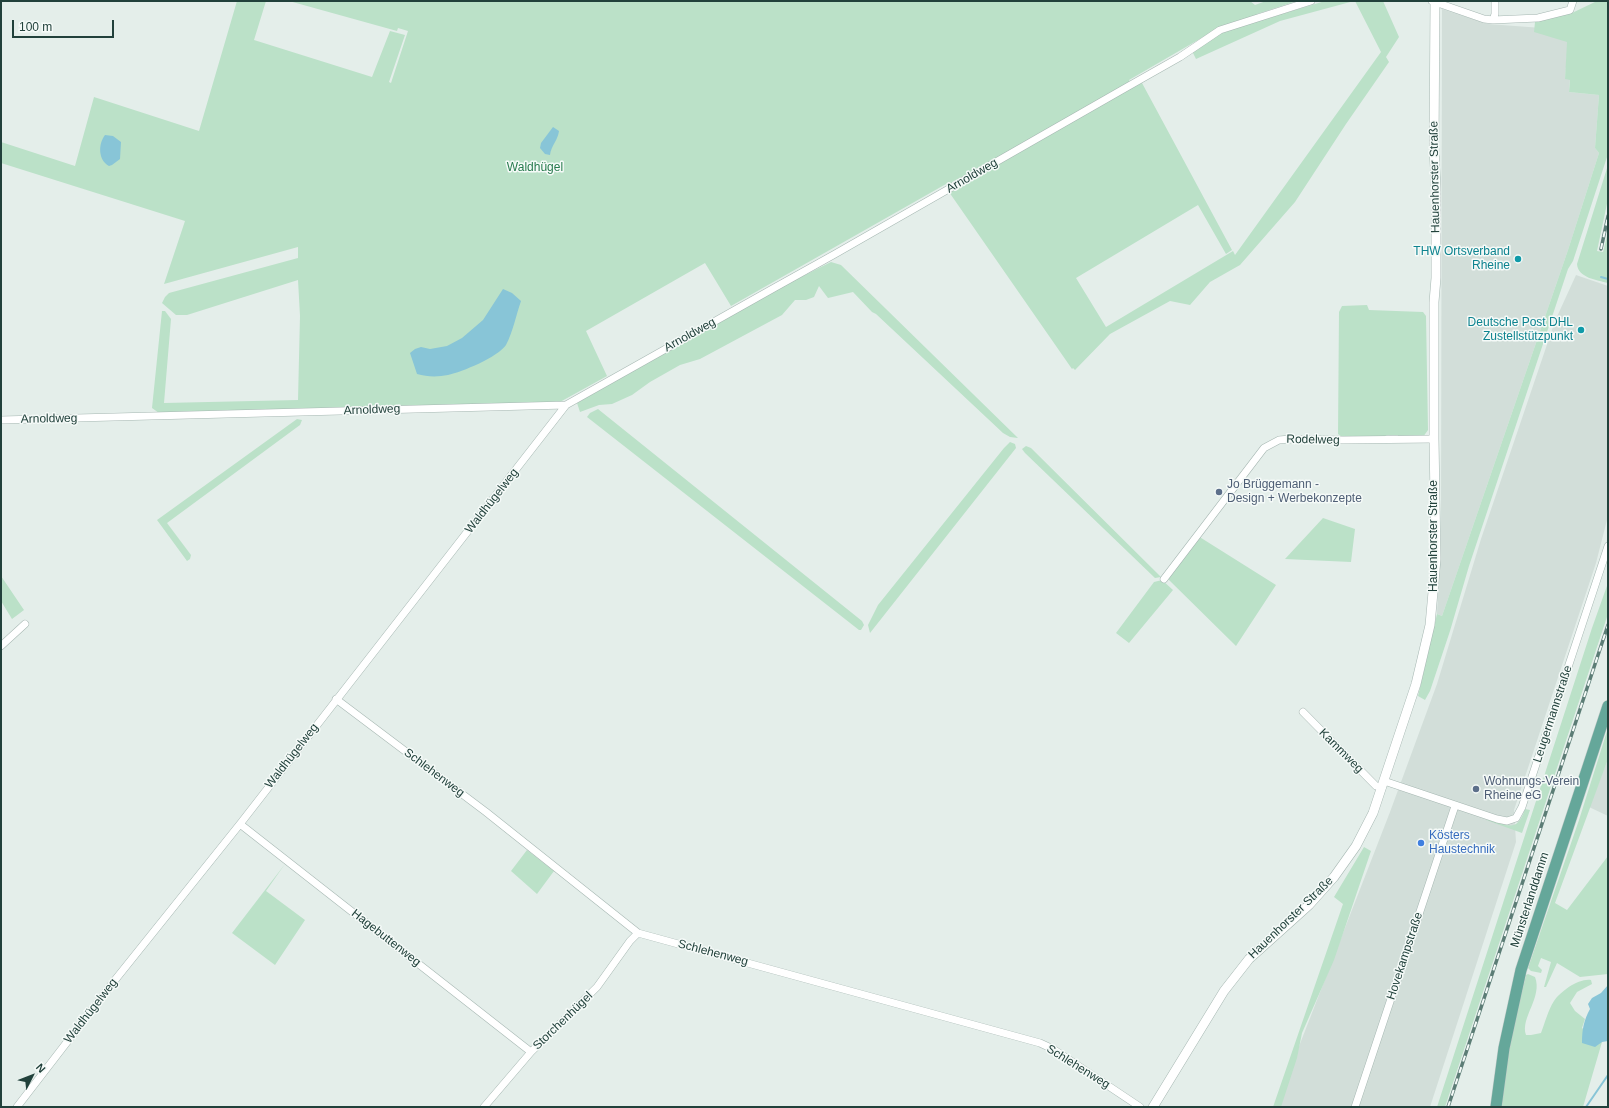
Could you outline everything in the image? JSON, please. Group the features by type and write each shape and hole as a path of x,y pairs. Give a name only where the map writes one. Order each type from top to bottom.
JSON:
{"main road":[{"name":"Münsterlanddamm","path":"1496,1107 1504,1048 1521,970 1608,706"}],"street":[{"name":"Arnoldweg","path":"1,420 566,405 835,254 1180,57 1220,30 1311,1"},
{"path":"1434,1 1493,20 1538,18 1570,10 1573,1"},
{"name":"Hauenhorster Straße","path":"1153,1107 1224,991 1249,959 1309,905 1339,871 1356,846 1373,813 1416,684 1430,625 1436,559 1434,439 1436,188 1434,147 1434,1"},
{"path":"1493,20 1495,14 1495,1"},
{"name":"Waldhügelweg","path":"17,1107 111,985 240,824 566,405"},
{"name":"Rodelweg","path":"1164,579 1264,448 1279,440 1305,438 1343,440 1434,439"},
{"name":"Leugermannstraße","path":"1383,785 1502,820 1512,820 1516,818 1519,814 1608,546"},
{"path":"1,646 25,624"},
{"name":"Schlehenweg","path":"336,699 486,812 638,933 1040,1043 1053,1049 1140,1107"},
{"name":"Kammweg","path":"1303,712 1376,786 1383,785"},
{"name":"Hovekampstraße","path":"1355,1107 1455,806"},
{"name":"Hagebuttenweg","path":"240,824 531,1052"},
{"name":"Storchenhügel","path":"484,1107 531,1052 598,988 630,940 638,933"}],"shaded area":[{"path":"1442,9 1488,24 1569,30 1565,79 1570,79 1569,92 1599,95 1595,148 1599,153 1568,250 1442,616 1437,614 1441,533"},
{"path":"1576,275 1608,286 1608,516 1596,563 1514,810 1516,842 1430,1107 1277,1107 1284,1085 1390,812 1437,684 1481,539 1555,321"},
{"path":"1608,759 1608,816 1589,807"}],"green space":[{"name":"Waldhügel","path":"237,1 266,1 254,40 372,77 390,31 405,35 389,82 391,83 408,31 398,28 397,31 289,1 1250,1 1255,5 1266,1 1297,1 1257,14 1259,16 1217,29 1129,80 1133,87 1142,83 1232,250 1226,254 1198,205 1076,278 1106,327 1233,251 1235,255 1381,52 1355,1 1383,1 1399,37 1386,57 1389,62 1295,202 1240,265 1210,282 1190,305 1170,301 1110,334 1075,370 1073,368 1072,369 949,192 951,191 946,184 731,306 705,263 586,331 607,376 560,402 159,413 152,408 162,311 165,311 171,319 164,403 298,400 300,316 298,280 187,315 176,315 162,303 169,293 298,258 298,247 164,284 185,221 1,163 1,142 75,166 94,97 199,131"},
{"path":"1325,1 1354,1 1280,21 1196,59 1192,51 1222,32"},
{"path":"1597,1 1608,1 1608,154 1469,566 1450,631 1430,691 1425,700 1418,696 1437,614 1442,616 1568,250 1599,153 1595,148 1599,95 1569,92 1570,80 1565,79 1567,42 1534,32 1535,22 1572,13"},
{"path":"1608,165 1608,199 1597,251 1603,252 1608,232 1608,283 1589,278 1584,275 1578,269 1577,264"},
{"path":"831,262 841,265 1018,438 1010,437 1003,433 876,314 872,312 853,292 828,298 819,286 814,297 806,300 795,300 782,315 700,359 680,365 650,382 632,395 612,404 599,405 580,412 577,403 582,400 787,284"},
{"path":"1367,305 1369,310 1423,312 1426,316 1428,430 1423,437 1387,435 1382,438 1342,437 1338,434 1339,312 1342,306"},
{"path":"598,409 862,621 864,625 861,630 859,630 587,417 590,413"},
{"path":"297,419 302,420 300,425 167,523 191,555 190,559 187,561 157,520"},
{"path":"1010,442 1015,444 1016,448 870,633 868,625 878,605"},
{"path":"1026,446 1031,448 1161,577 1155,578 1025,453 1022,449"},
{"path":"1323,518 1355,529 1351,562 1285,559"},
{"path":"1198,536 1276,585 1236,646 1169,580 1168,576"},
{"path":"1,576 24,610 12,619 1,601"},
{"path":"1162,580 1173,590 1129,643 1116,633 1154,582"},
{"path":"1608,583 1608,614 1445,1107 1437,1107 1592,628"},
{"path":"1608,728 1608,759 1555,903 1567,910 1608,856 1608,974 1580,977 1557,963 1546,987 1544,987 1551,962 1541,958 1538,966 1542,970 1541,973 1531,971 1528,968 1579,820"},
{"path":"1525,809 1530,810 1522,833 1486,820 1513,825 1521,818"},
{"path":"1364,847 1371,851 1334,960 1302,1033 1297,1058 1281,1107 1273,1107 1343,904 1334,897"},
{"path":"527,850 554,871 537,894 511,871"},
{"path":"285,864 266,891 305,920 275,965 232,933"},
{"path":"1528,974 1535,977 1537,985 1534,1000 1526,1022 1526,1035 1541,1033 1548,1012 1554,1001 1561,993 1576,983 1591,980 1592,984 1577,992 1570,1003 1575,1011 1585,1019 1582,1028 1602,1042 1583,1107 1501,1107 1508,1049 1526,975"}],"water":[{"path":"553,127 559,131 550,155 545,154 540,148 541,143"},
{"path":"105,135 113,136 121,142 120,159 109,166 103,160 100,152 101,143"},
{"path":"503,289 512,293 521,301 511,335 502,350 488,359 444,376 425,376 417,374 410,353 421,347 430,349 447,346 462,338 483,320"},
{"path":"1608,985 1608,1041 1602,1042 1595,1047 1582,1043 1582,1033 1586,1017 1590,1009 1588,1004 1592,998 1601,993"}],"waterway":[{"path":"1601,277 1608,279"},
{"path":"1586,1107 1608,1075"}],"railway":[{"path":"1601,249 1608,216"},
{"path":"1448,1107 1608,625"}],"place":[{"name":"THW Ortsverband Rheine","path":"1518,259"},
{"name":"Deutsche Post DHL Zustellstützpunkt","path":"1581,330"},
{"name":"Jo Brüggemann - Design + Werbekonzepte","path":"1219,492"},
{"name":"Wohnungs-Verein Rheine eG","path":"1476,789"},
{"name":"Kösters Haustechnik","path":"1421,843"}]}
